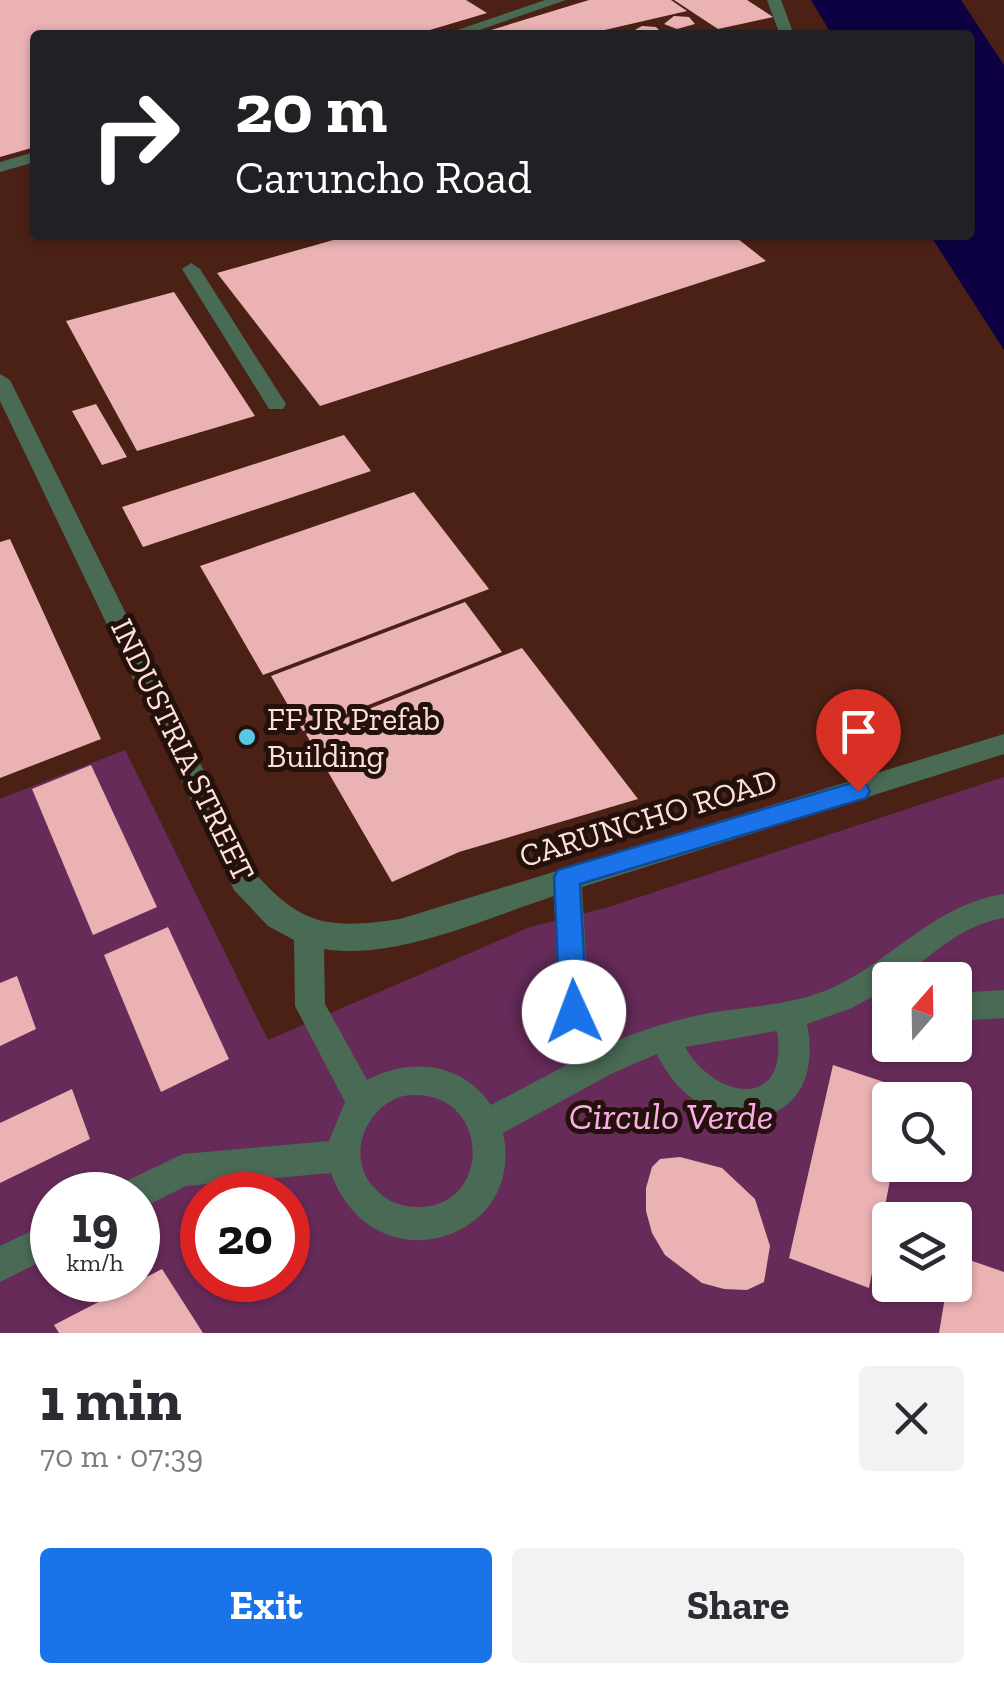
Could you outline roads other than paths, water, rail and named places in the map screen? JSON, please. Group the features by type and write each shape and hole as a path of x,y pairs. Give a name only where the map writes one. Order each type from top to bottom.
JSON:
{"street":[{"path":"466,30 559,0"},
{"path":"774,0 785,30"},
{"path":"0,168 30,159"},
{"path":"191,268 276,404"},
{"name":"INDUSTRIA STREET","path":"0,380 244,881 268,912 309,934"},
{"name":"CARUNCHO ROAD","path":"309,934 350,940 400,932 1004,744"},
{"path":"567,877 574,1012 598,1068"},
{"path":"908,962 948,925 991,907 1004,906"},
{"path":"309,934 310,1006 363,1104"},
{"path":"486,1124 666,1037 807,1014 872,991"},
{"path":"972,1006 1004,1004"},
{"path":"666,1037 689,1080 707,1094 728,1102 760,1106 778,1096 791,1076 796,1056 790,1017"},
{"path":"412,1080 440,1083 464,1095 486,1124 490,1160 477,1192 449,1216 431,1222 394,1222 377,1214 352,1190 343,1156 348,1128 363,1104 386,1088 412,1080"},
{"path":"160,1182 183,1170 343,1156"},
{"path":"0,1265 30,1249"}],"place":[{"name":"FF JR Prefab Building","path":"247,737"}],"park label":[{"name":"Circulo Verde","path":"671,1116"}]}
